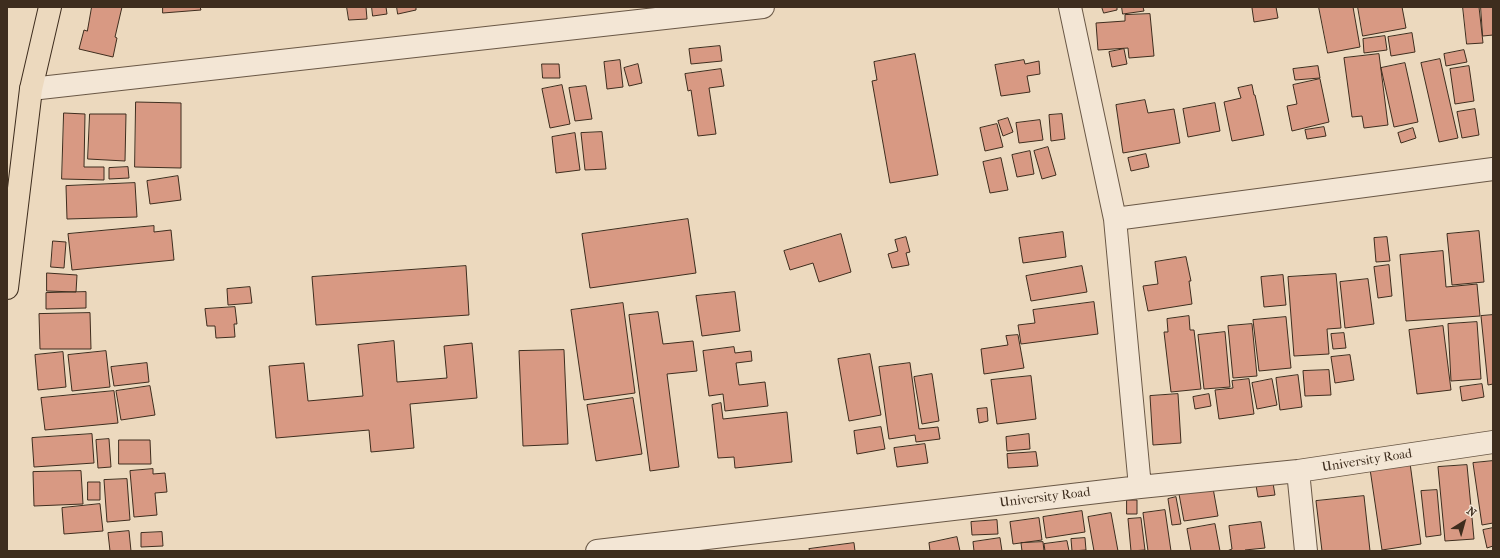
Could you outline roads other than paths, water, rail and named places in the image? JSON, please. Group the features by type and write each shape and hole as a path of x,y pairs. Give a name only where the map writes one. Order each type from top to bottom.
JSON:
{"main road":[{"path":"7,288 30,89 50,7"}],"street":[{"path":"30,89 763,7"},
{"path":"1070,7 1116,219 1140,487"},
{"path":"1116,219 1493,169"},
{"name":"University Road","path":"597,551 647,548 1140,487 1298,471 1493,442"},
{"path":"1298,471 1306,551"}]}
